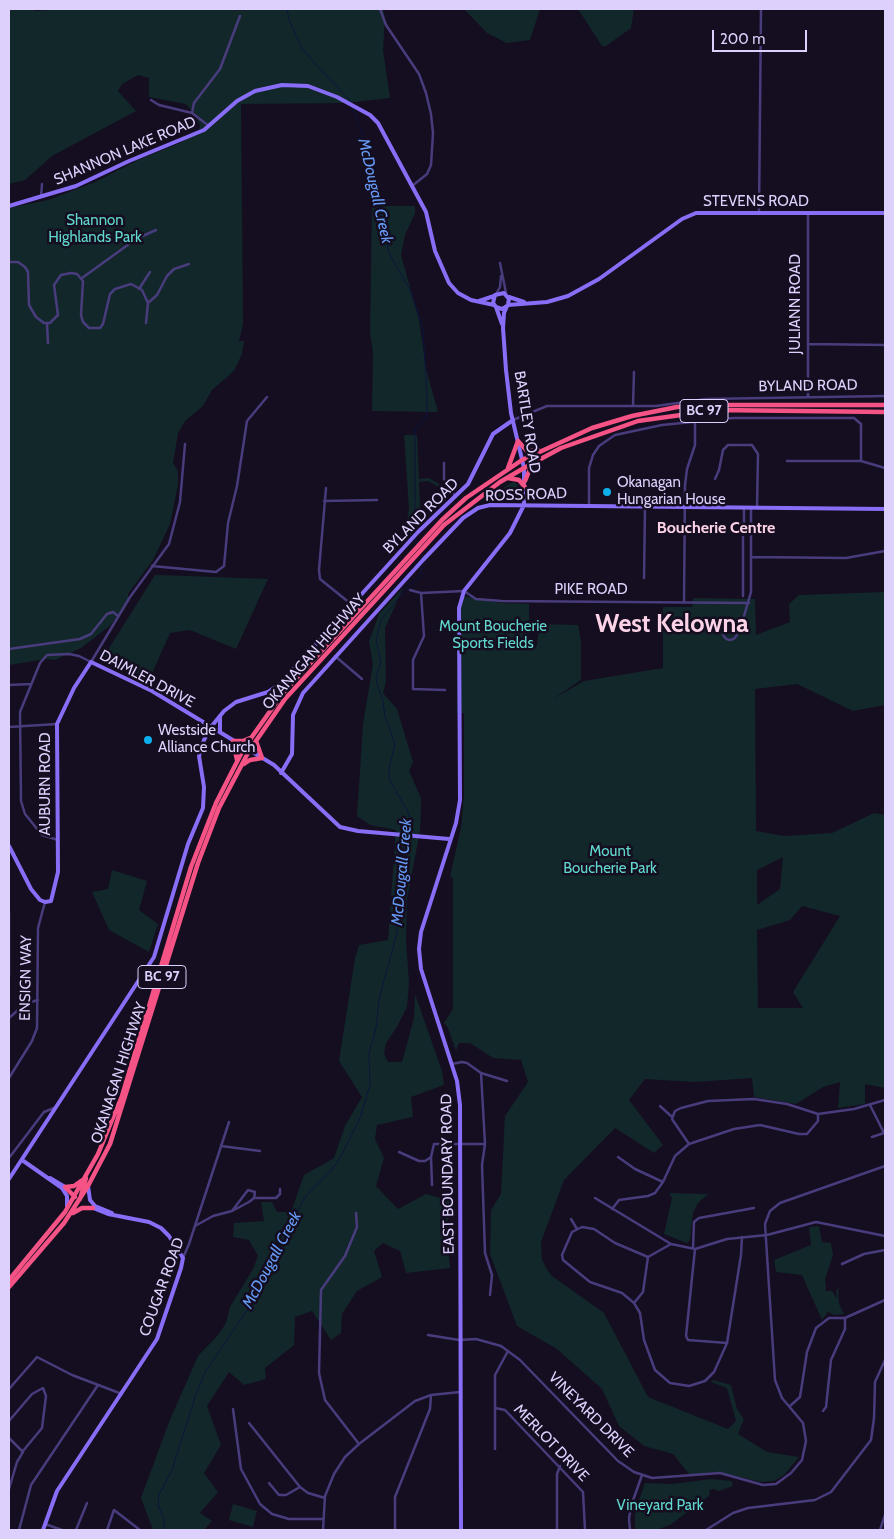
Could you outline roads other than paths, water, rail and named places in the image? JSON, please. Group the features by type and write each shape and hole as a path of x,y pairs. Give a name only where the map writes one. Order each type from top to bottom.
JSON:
{"highway":[{"name":"OKANAGAN HIGHWAY","path":"9,1280 65,1212 75,1196 87,1174 122,1096 191,867 216,803 244,748 283,693 417,547 466,498 522,460 592,428 632,416 677,407 710,405 885,405"},
{"name":"OKANAGAN HIGHWAY","path":"9,1287 64,1223 80,1200 116,1130 198,863 219,808 239,768 285,699 444,525 506,478 561,448 610,430 666,416 717,410 885,412"},
{"path":"518,441 527,451 547,448"},
{"path":"506,471 512,462 518,441"},
{"path":"525,481 533,463"},
{"path":"506,478 515,478 526,487"},
{"path":"237,762 233,741 243,741 253,735"},
{"path":"239,768 250,760 262,758 256,741"},
{"path":"65,1187 74,1186 87,1174"},
{"path":"87,1174 80,1200 93,1208"},
{"path":"64,1223 75,1196 65,1187"},
{"path":"64,1223 78,1209 93,1208"}],"street":[{"path":"380,9 386,25 419,74 431,114 433,133 431,165 427,174 412,186"},
{"path":"759,212 761,9"},
{"path":"192,113 194,103 220,69 240,16"},
{"name":"SHANNON LAKE ROAD","path":"9,206 94,179 134,159 204,130 237,101 255,91 282,85 308,86 338,98 370,115 378,123 426,212 434,251 449,283 458,293 502,309 507,306"},
{"path":"151,100 159,105 192,113 209,126"},
{"path":"41,197 42,184"},
{"name":"STEVENS ROAD","path":"507,306 560,300 599,279 690,215 759,212 885,214"},
{"name":"JULIANN ROAD","path":"808,212 808,396"},
{"path":"82,278 136,239 156,230"},
{"path":"9,262 18,262 26,267 28,272 29,305 36,317 47,324"},
{"path":"500,263 507,295"},
{"path":"148,303 157,296 167,276 174,270 190,264"},
{"path":"139,289 150,272"},
{"path":"477,301 496,294 500,287 501,272"},
{"path":"47,324 55,320 58,315 53,290 57,279 66,273 77,274 82,278 84,285 81,315 86,325 94,329 100,328 103,324 110,294 115,289 131,284 142,290 148,303 146,323"},
{"name":"STEVENS ROAD","path":"496,294 507,295 514,300 533,303"},
{"name":"BARTLEY ROAD","path":"464,591 510,533 524,505 526,487 524,468 513,420 503,328 495,306 496,294"},
{"name":"BARTLEY ROAD","path":"503,328 507,295"},
{"path":"47,324 48,343"},
{"path":"808,344 885,344"},
{"path":"633,406 634,372"},
{"name":"BYLAND ROAD","path":"9,1179 154,957 188,844 203,808 204,787 199,756 211,727 220,715 236,702 268,692 279,684 414,536 471,481 493,434 513,420 547,406 656,406 706,399 885,396"},
{"path":"152,566 216,572 224,566 228,523 237,486 247,421 267,397"},
{"path":"589,505 590,461 595,450 604,441 615,435 641,429 695,420 854,418 861,424 861,461"},
{"path":"684,602 684,508 687,469 695,445 695,420"},
{"name":"AUBURN ROAD","path":"45,902 51,900 57,884 57,724 74,688 118,616 168,544 176,522 184,477 182,473 185,444"},
{"path":"714,479 719,470 723,450 728,445 752,445 758,454 757,508"},
{"path":"787,461 861,461 885,468"},
{"path":"444,464 444,480 446,486 455,497"},
{"path":"326,488 318,570 320,579 351,604"},
{"path":"324,501 377,500"},
{"name":"ROSS ROAD","path":"281,773 292,754 293,715 303,693 421,562 463,518 478,508 490,505 589,505 744,509 885,509"},
{"path":"644,507 644,578"},
{"path":"744,509 744,530"},
{"path":"734,627 737,633 736,637 732,640 726,638 723,634 725,628 734,627 744,616 749,603 751,592 751,509"},
{"path":"742,596 743,537"},
{"path":"742,560 751,558 846,558 885,551"},
{"path":"410,590 421,593 464,591"},
{"name":"PIKE ROAD","path":"464,591 476,599 484,600 749,603"},
{"name":"EAST BOUNDARY ROAD","path":"461,1530 459,1097 452,1064 421,969 419,949 421,932 456,823 460,800 458,627 459,608 464,591"},
{"path":"421,593 424,636 413,660 413,689 445,690"},
{"path":"9,649 80,639 91,634 107,614 112,612 118,616"},
{"name":"DAIMLER DRIVE","path":"31,684 40,663 46,655 59,653 79,656 152,691 262,758 340,827 450,840"},
{"path":"335,656 362,679"},
{"path":"9,686 31,684 20,712 19,727 21,801 25,814 42,836 58,840"},
{"path":"220,715 218,726 220,732"},
{"path":"9,727 57,724"},
{"path":"9,846 31,889 40,900 45,902"},
{"name":"ENSIGN WAY","path":"9,1078 32,1041 37,1028 38,928 45,902"},
{"path":"9,913 9,975"},
{"path":"9,1018 25,1004 38,1000"},
{"path":"452,1064 468,1063 481,1073 507,1081"},
{"path":"481,1073 485,1144 482,1165 485,1253 492,1275 490,1295"},
{"path":"672,1116 675,1112 690,1104 746,1098 771,1100 818,1114 869,1105 885,1100"},
{"path":"869,1105 884,1132 872,1137"},
{"path":"660,1106 672,1116 688,1144"},
{"path":"9,1158 44,1112 56,1108"},
{"path":"612,1209 618,1200 648,1196 655,1193 663,1182 675,1156 688,1144 734,1129 760,1125 799,1134 807,1134 818,1122 818,1114"},
{"name":"COUGAR ROAD","path":"43,1530 57,1492 156,1339 172,1299 183,1258 229,1122"},
{"path":"432,1185 431,1157 434,1144 485,1144"},
{"path":"221,1146 260,1151"},
{"path":"399,1152 419,1161 425,1161 431,1157"},
{"path":"618,1156 635,1169 663,1182"},
{"path":"22,1160 66,1192 68,1203 65,1212"},
{"name":"VINEYARD DRIVE","path":"428,1335 459,1340 476,1339 501,1346 520,1360 618,1461 642,1475 652,1478 670,1478 720,1473 763,1485 776,1484 791,1473 802,1460 806,1441 803,1423 782,1398 775,1380 765,1224 770,1211 780,1203 885,1166"},
{"path":"45,1176 65,1187"},
{"path":"88,1186 88,1197 93,1203 116,1214"},
{"path":"195,1226 213,1216 232,1211 254,1198 276,1198 280,1194 280,1189"},
{"path":"232,1211 248,1190 255,1192 254,1198"},
{"path":"595,1198 671,1244 694,1249 727,1239 767,1236 816,1222 885,1236"},
{"path":"93,1208 149,1222 161,1228 169,1236 183,1258"},
{"path":"727,1343 688,1340 686,1336 694,1249 694,1222 699,1218 754,1208"},
{"path":"356,1213 357,1227 345,1256 321,1290 319,1373 326,1400 359,1444"},
{"path":"571,1219 577,1229"},
{"path":"648,1257 615,1244 587,1227 572,1232 563,1250 563,1260 590,1282 622,1293 634,1303 640,1313 644,1340 655,1370 670,1383 689,1386 705,1381 714,1372 727,1343 742,1237"},
{"path":"648,1257 671,1244"},
{"path":"842,1264 864,1254 885,1250"},
{"path":"634,1303 643,1292 648,1257"},
{"path":"790,1406 800,1397 807,1352 816,1328 828,1318 845,1318 885,1300"},
{"path":"823,1411 826,1407 831,1360 845,1330 845,1318"},
{"path":"495,1449 495,1375 508,1351"},
{"path":"9,1389 37,1357 72,1375 122,1394"},
{"path":"706,1530 733,1513 748,1508 815,1500 830,1492 871,1440 875,1382 885,1360"},
{"path":"19,1530 32,1485 98,1384"},
{"path":"9,1421 32,1394 43,1388 46,1396 42,1428 23,1451"},
{"path":"323,1530 325,1498 334,1474 345,1458 359,1444 415,1401 431,1395 460,1392"},
{"path":"395,1530 395,1497 430,1410 431,1395"},
{"name":"MERLOT DRIVE","path":"495,1408 505,1410 583,1492 585,1530"},
{"path":"233,1409 241,1469 260,1504 272,1514 289,1519 323,1519"},
{"path":"249,1423 300,1487 308,1494 325,1498"},
{"path":"9,1438 23,1452 15,1467 9,1483 9,1489"},
{"path":"557,1530 557,1474 560,1466"},
{"path":"630,1530 630,1506 642,1475"},
{"path":"269,1483 279,1495 286,1495 300,1487"},
{"path":"76,1530 87,1504"},
{"path":"107,1530 114,1510 140,1528 140,1530"},
{"path":"880,1530 885,1515"},
{"path":"45,1524 62,1530"}],"waterway":[{"name":"McDougall Creek","path":"287,9 289,20 302,49 350,101"},
{"name":"McDougall Creek","path":"352,107 361,129 389,253 410,290 423,328 427,416 415,429 415,534"},
{"name":"McDougall Creek","path":"415,538 417,546"},
{"name":"McDougall Creek","path":"406,833 409,823 408,812 389,779 389,769 395,744 385,717 383,701 377,684 376,676 381,663 376,640 381,620 408,586 421,575 421,565"},
{"name":"McDougall Creek","path":"164,1530 164,1520 158,1505 159,1495 172,1470 196,1394 206,1371 252,1303 305,1197 331,1171 360,1118 370,1085 369,1053 376,1028 379,999 397,933 398,884 405,837"}],"place":[{"name":"Okanagan Hungarian House","path":"607,492"},
{"name":"Westside Alliance Church","path":"148,740"}],"district":[{"name":"Boucherie Centre","path":"716,528"},
{"name":"West Kelowna","path":"672,625"}],"park label":[{"name":"Shannon Highlands Park","path":"95,230"},
{"name":"Mount Boucherie Sports Fields","path":"493,636"},
{"name":"Mount Boucherie Park","path":"610,860"},
{"name":"Vineyard Park","path":"660,1506"}]}
